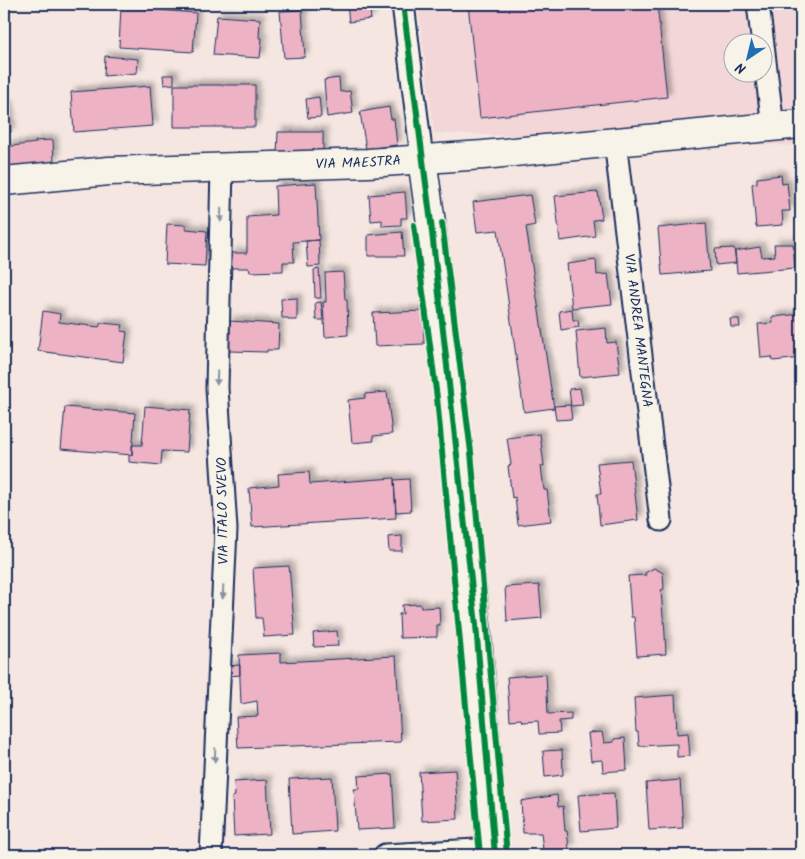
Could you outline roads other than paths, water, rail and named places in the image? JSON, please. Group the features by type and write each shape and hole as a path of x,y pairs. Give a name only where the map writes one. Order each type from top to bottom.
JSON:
{"main road":[{"name":"VIA MAESTRA","path":"4,181 109,170 368,163 482,155 801,124"},
{"path":"422,159 431,222 476,625 495,852"}],"street":[{"path":"403,4 422,159"},
{"path":"758,4 773,126"},
{"name":"VIA ANDREA MANTEGNA","path":"615,141 661,520"},
{"name":"VIA ITALO SVEVO","path":"211,855 226,529 224,474 217,388 222,167"},
{"path":"385,855 495,852"}]}
